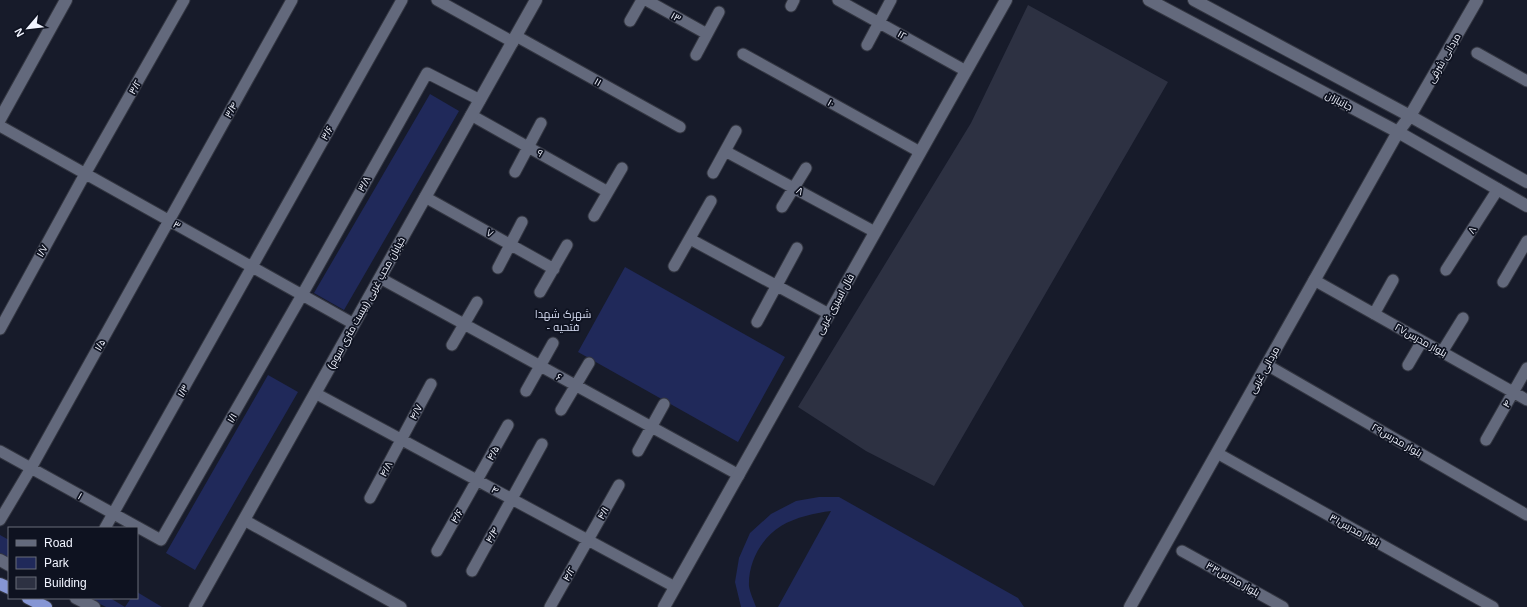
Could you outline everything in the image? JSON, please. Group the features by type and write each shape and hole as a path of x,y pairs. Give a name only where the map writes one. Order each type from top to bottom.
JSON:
{"highway":[{"path":"30,599 46,607"}],"street":[{"path":"0,119 66,0"},
{"name":"۳/۲","path":"85,174 184,0"},
{"name":"۳/۴","path":"169,221 292,0"},
{"name":"۳/۶","path":"252,267 402,0"},
{"name":"۱۱","path":"437,0 680,127"},
{"name":"خیابان محب غربی (بیست متری سوم)","path":"195,607 536,0"},
{"path":"630,21 642,0"},
{"name":"۱۳","path":"646,0 707,34"},
{"name":"۱۲","path":"838,0 966,71"},
{"path":"867,45 891,0"},
{"name":"فال اسیری غربی","path":"664,607 1006,0"},
{"name":"جانبازان","path":"1149,0 1398,132 1527,206"},
{"name":"جانبازان","path":"1194,0 1410,116 1527,182"},
{"name":"مردانی شرقی","path":"1398,132 1410,116 1477,0"},
{"path":"696,55 719,12"},
{"path":"1477,53 1527,81"},
{"name":"۱۰","path":"743,54 920,152"},
{"name":"۳/۸","path":"302,295 427,74 480,100"},
{"name":"۹","path":"472,115 608,192"},
{"path":"515,172 541,122"},
{"name":"۳","path":"0,126 354,324"},
{"path":"713,174 736,131"},
{"name":"مردانی غربی","path":"1130,607 1398,132"},
{"name":"۸","path":"725,151 875,232"},
{"path":"594,216 622,168"},
{"path":"782,207 806,168"},
{"name":"۱/۷","path":"0,329 85,174"},
{"name":"۸","path":"1446,270 1498,189"},
{"name":"۷","path":"426,197 554,269"},
{"path":"674,266 711,201"},
{"name":"۱/۵","path":"0,520 31,468 169,221"},
{"path":"498,268 522,222"},
{"path":"690,239 829,314"},
{"path":"1503,282 1527,241"},
{"path":"540,292 567,245"},
{"path":"757,322 798,248"},
{"name":"۱/۳","path":"107,527 252,267"},
{"name":"۶","path":"380,278 739,475"},
{"name":"بلوار مدرس۲۷","path":"1314,280 1527,400"},
{"path":"1374,314 1393,280"},
{"name":"۱/۱","path":"161,540 302,295"},
{"path":"452,345 478,302"},
{"path":"1442,352 1463,318"},
{"path":"1408,365 1422,341"},
{"path":"526,391 552,343"},
{"path":"561,410 589,364"},
{"name":"۲۹بلوار مدرس","path":"1267,365 1527,515"},
{"name":"۴","path":"1486,440 1527,368"},
{"name":"۴/۷","path":"402,440 431,384"},
{"name":"۴","path":"315,393 675,587"},
{"path":"638,451 664,404"},
{"name":"۴/۵","path":"477,480 508,425"},
{"name":"۴/۸","path":"370,498 402,440"},
{"name":"۴/۴","path":"472,571 542,444"},
{"name":"۱","path":"0,451 138,527"},
{"name":"بلوار مدرس۳۱","path":"1217,453 1493,607"},
{"name":"۴/۶","path":"437,551 477,480"},
{"name":"۴/۱","path":"588,540 619,485"},
{"path":"244,520 401,607"},
{"name":"۱","path":"138,527 161,540"},
{"name":"۴/۲","path":"550,607 588,540"},
{"name":"بلوار مدرس۳۳","path":"1182,551 1283,607"},
{"path":"78,599 94,607"}],"green space":[{"path":"430,94 459,111 344,310 314,293"},
{"path":"625,267 785,357 738,442 578,352"},
{"path":"268,375 298,392 195,570 166,553"},
{"path":"819,497 839,497 1018,598 1024,607 778,607 831,511 812,514 793,520 781,526 767,537 753,560 749,577 749,586 756,607 741,607 735,582 739,558 750,533 771,514 796,501"},
{"path":"0,535 8,539 8,558 0,554"},
{"path":"138,593 162,607 125,607 130,599 138,599"},
{"path":"90,599 112,599 125,607 106,607"}],"building":[{"path":"1028,5 1168,82 934,486 866,451 798,407 971,123"}],"district":[{"name":"شهرک شهدا - فتحیه","path":"563,320"}]}
